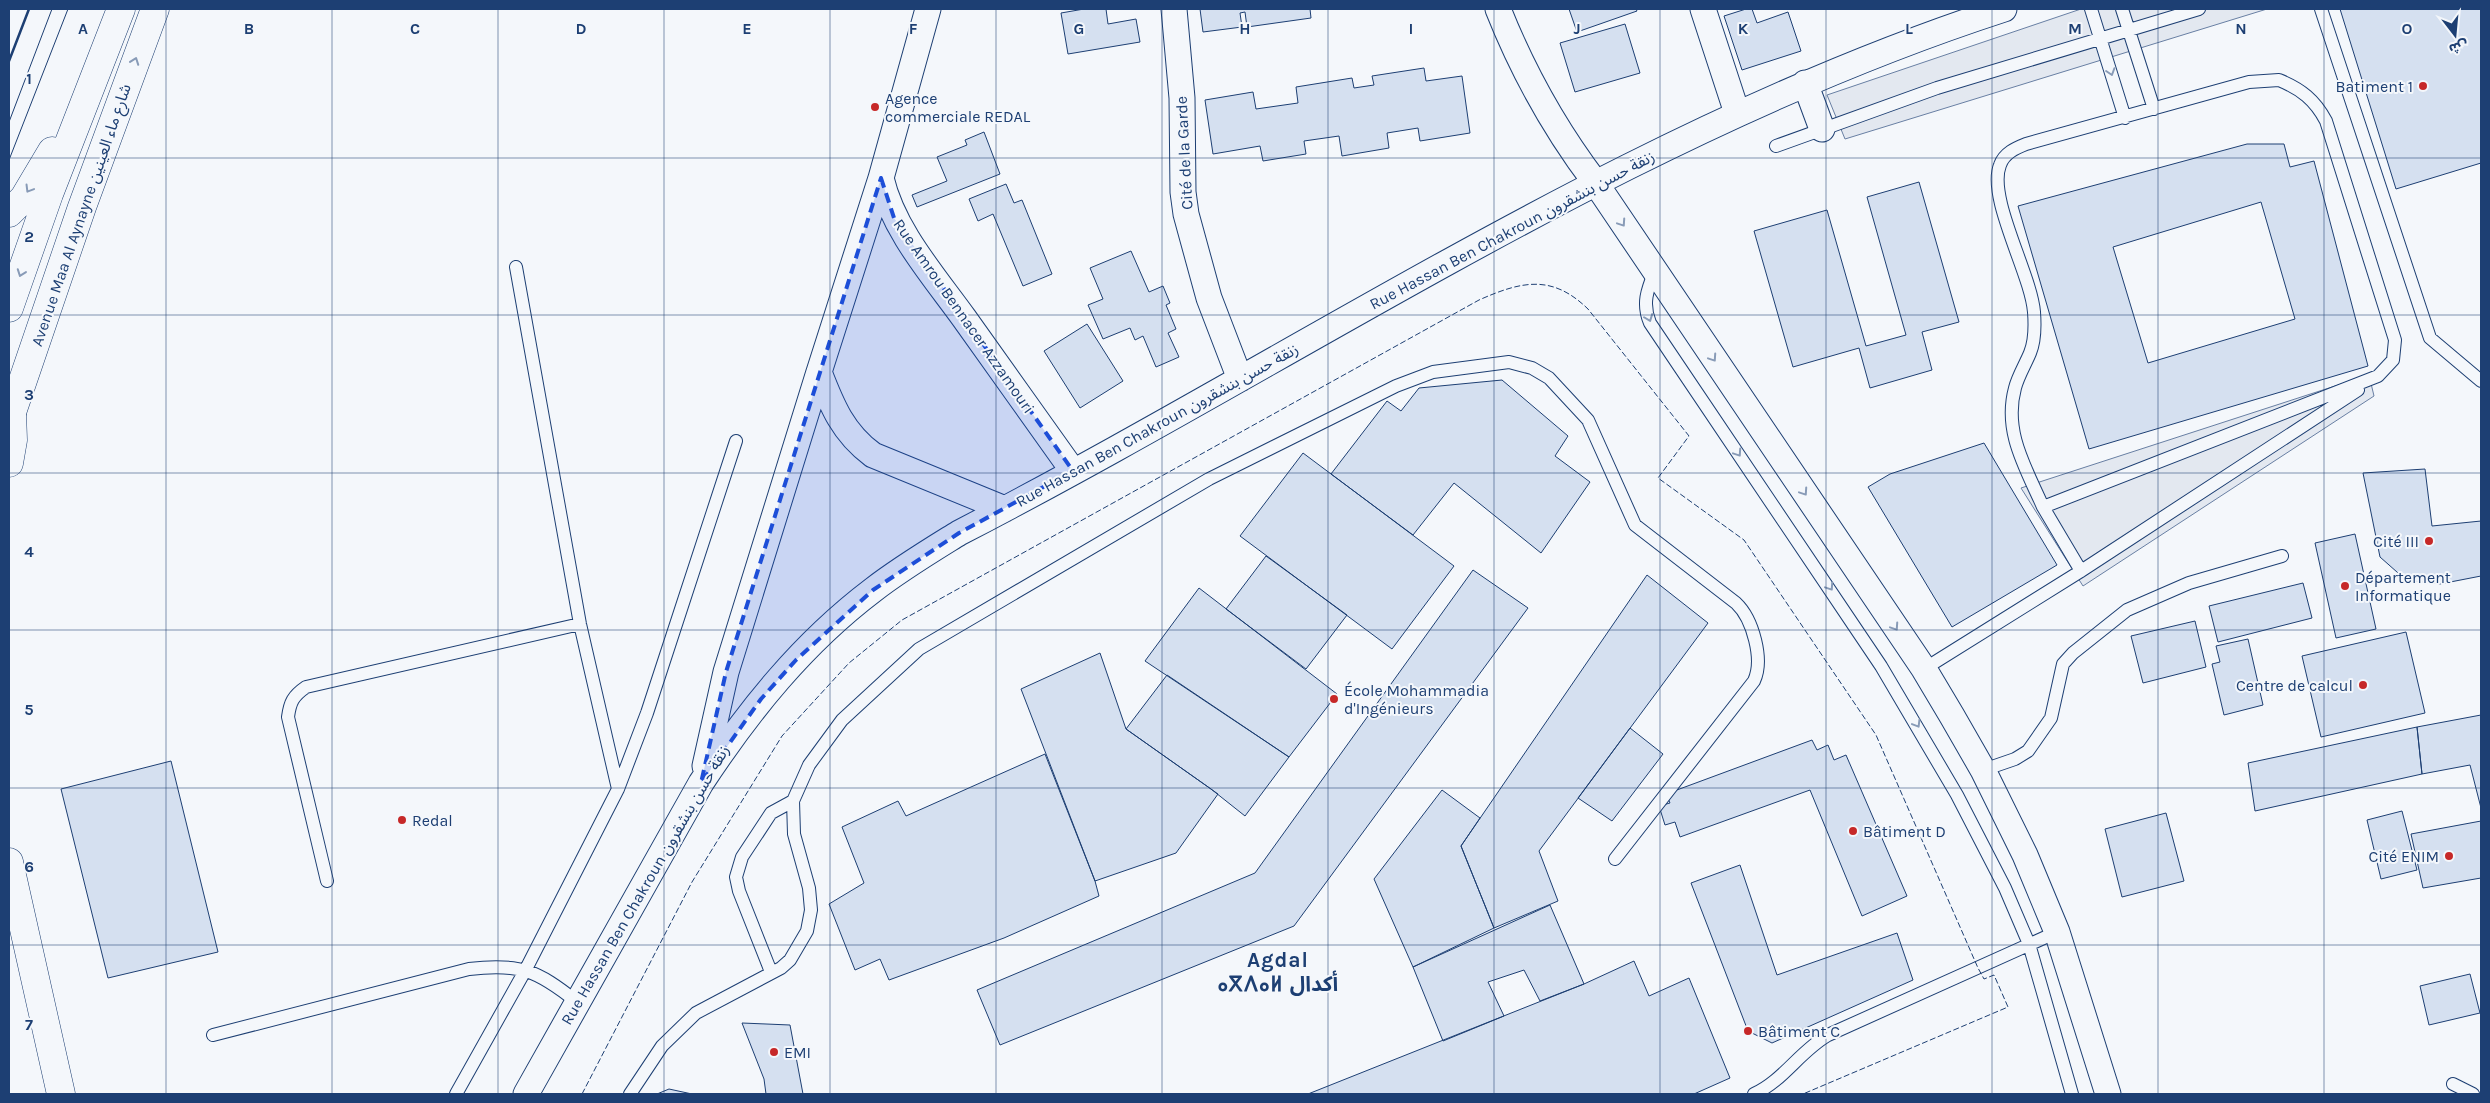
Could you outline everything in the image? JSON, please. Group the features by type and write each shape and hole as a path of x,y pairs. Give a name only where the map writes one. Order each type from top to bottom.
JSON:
{"street":[{"name":"Avenue Maa Al Aynayne شارع ماء العينين","path":"9,308 121,9"},
{"name":"Avenue Maa Al Aynayne شارع ماء العينين","path":"10,417 82,207 154,9"},
{"name":"Rue Amrou Bennacer Azzamouri","path":"930,9 881,178 886,201 894,218 935,279 1073,470"},
{"name":"Cité de la Garde","path":"1174,9 1182,98 1183,192 1186,214 1209,298 1240,379"},
{"path":"1498,9 1513,47 1537,95 1564,141 1595,182 1924,669 1983,770 2025,855 2057,932 2108,1094"},
{"path":"1703,9 1737,113"},
{"name":"Rue Hassan Ben Chakroun زنقة حسن بنشقرون","path":"529,1093 701,783 730,740 761,699 796,660 872,590 915,560 959,533 1595,182 1737,113 1805,83 1949,27 2004,9"},
{"path":"1805,83 1822,129"},
{"path":"9,213 24,198 52,152 78,121"},
{"path":"701,783 726,672 881,178"},
{"path":"819,372 832,405 856,443 892,464 1005,509"},
{"path":"9,463 13,440 10,417"},
{"path":"9,862 61,1094"}],"lane":[{"path":"2091,9 2125,118"},
{"path":"2122,9 2154,109"},
{"path":"1776,146 1937,88 2199,9"},
{"path":"2321,9 2430,338 2481,381"},
{"path":"1924,669 2081,571 2378,376 2392,360 2395,340 2326,121 2317,104 2296,87 2279,80 2249,82 2015,148 2000,164 1998,176 2002,205 2034,309 2035,329 2031,351 2015,386 2010,410 2011,427 2017,448 2043,507 2081,571"},
{"path":"516,267 580,624 618,789"},
{"path":"1655,271 1646,292 1645,303 1650,323 1886,674 1957,795 2005,888 2029,944 2072,1094"},
{"path":"630,1094 662,1046 696,1013 781,968 790,960 806,931 811,910 809,888 794,834 793,801 809,765 842,720 920,649 1208,478 1396,386 1433,372 1509,362 1532,368 1549,378 1588,420 1635,525 1744,611 1749,620 1759,661 1759,672 1754,681 1615,859"},
{"path":"2043,507 2378,376"},
{"path":"456,1094 526,969 618,789 648,713 736,441"},
{"path":"1983,770 2015,759 2028,750 2051,718 2063,664 2073,653 2127,610 2189,583 2282,556"},
{"path":"327,881 288,717 290,704 295,695 306,688 580,624"},
{"path":"771,972 739,891 736,877 742,857 772,813 793,801"},
{"path":"1754,1094 1773,1082 1806,1050 1828,1035 2057,932"},
{"path":"213,1036 469,969 492,966 526,969 554,984 578,1002"},
{"path":"2453,1084 2473,1094"}],"highlighted area":[{"path":"881,178 894,218 1073,471 959,533 873,590 796,660 761,699 701,783 726,672"}],"shaded area":[{"path":"2081,9 2267,9 1845,139 1827,95"},
{"path":"2369,375 2374,396 2083,586 2021,488"}],"building":[{"path":"1084,9 1106,9 1108,24 1136,19 1140,42 1068,54 1061,13"},
{"path":"1200,9 1310,9 1311,18 1247,27 1245,12 1240,13 1242,27 1203,32"},
{"path":"1569,9 1636,9 1637,11 1577,32"},
{"path":"1752,9 1757,23 1788,12 1801,51 1742,70 1724,16"},
{"name":"Batiment 1","path":"2340,9 2481,9 2481,163 2396,189"},
{"path":"1625,24 1640,73 1575,92 1560,43"},
{"path":"1424,68 1426,81 1462,76 1470,133 1420,141 1418,128 1387,133 1389,148 1342,156 1339,136 1304,141 1306,154 1263,161 1260,146 1213,154 1205,100 1253,92 1256,109 1298,103 1296,87 1352,78 1354,88 1374,85 1372,76"},
{"path":"984,132 1000,174 917,207 912,195 947,181 937,157 967,145 965,140"},
{"path":"2247,144 2284,144 2290,167 2314,161 2368,366 2089,449 2018,206","holes":["2261,202 2295,319 2148,363 2113,247"]},
{"path":"1919,182 1959,322 1922,332 1932,370 1870,388 1859,348 1793,367 1754,231 1827,210 1866,346 1906,335 1867,197"},
{"path":"1006,184 1014,203 1022,200 1052,274 1023,286 993,214 978,221 969,199"},
{"path":"1131,251 1149,292 1163,286 1170,303 1166,305 1176,329 1168,333 1179,357 1156,367 1143,336 1135,340 1130,328 1103,339 1088,305 1103,299 1090,268"},
{"path":"1087,324 1123,381 1080,408 1044,351"},
{"path":"1502,380 1568,436 1555,456 1590,482 1541,553 1454,483 1413,535 1331,474 1387,401 1401,411 1419,388"},
{"path":"1984,443 2057,565 1952,627 1868,487 1890,474"},
{"path":"1303,453 1454,566 1392,649 1240,536"},
{"name":"Cité III","path":"2425,469 2432,526 2481,521 2481,576 2440,584 2406,580 2380,557 2363,473"},
{"name":"Département Informatique","path":"2355,534 2376,629 2336,638 2315,543"},
{"path":"1266,556 1347,615 1306,669 1226,609"},
{"path":"1473,570 1528,608 1294,926 1000,1045 977,990 1255,873"},
{"path":"1647,575 1708,623 1539,851 1558,901 1494,928 1461,846"},
{"path":"2303,583 2312,618 2218,642 2209,606"},
{"path":"1199,588 1337,694 1289,757 1145,661"},
{"path":"2195,621 2206,667 2143,683 2131,636"},
{"name":"Centre de calcul","path":"2406,632 2425,713 2321,737 2302,656"},
{"path":"2248,639 2263,705 2224,715 2212,664 2220,662 2216,646"},
{"path":"1100,653 1126,729 1218,794 1176,853 1095,881 1021,689"},
{"path":"1167,675 1289,757 1245,816 1211,789 1126,729"},
{"path":"2481,715 2481,808 2470,765 2422,774 2417,727"},
{"path":"2417,727 2422,774 2255,811 2248,763"},
{"path":"1630,728 1663,754 1612,821 1578,798"},
{"name":"Bâtiment D","path":"1812,740 1817,750 1828,745 1834,760 1846,755 1907,896 1862,916 1810,790 1680,837 1675,822 1665,825 1659,806 1670,803 1666,794"},
{"path":"1045,754 1095,881 1099,896 1004,938 889,980 880,959 855,970 829,904 864,883 842,827 898,801 906,816"},
{"path":"171,761 218,952 108,978 61,789"},
{"path":"1442,790 1480,818 1461,846 1494,928 1413,967 1374,879"},
{"path":"2402,811 2417,870 2381,879 2367,820"},
{"path":"2166,813 2184,881 2122,897 2105,829"},
{"name":"Cité ENIM","path":"2481,821 2481,878 2423,888 2411,834"},
{"path":"1740,865 1777,975 1897,933 1913,980 1772,1043 1748,1031 1691,883"},
{"path":"1550,905 1584,984 1540,1001 1524,970 1488,982 1504,1016 1443,1041 1413,967"},
{"path":"1634,961 1649,996 1689,978 1730,1078 1694,1094 1308,1094 1584,984"},
{"path":"2470,974 2480,1013 2429,1025 2420,986"},
{"name":"EMI","path":"742,1023 790,1025 803,1094 766,1094 764,1079"},
{"path":"669,1089 692,1094 657,1094"}],"tram line":[{"path":"9,122 52,9"},
{"path":"9,160 68,9"}],"fence":[{"path":"582,1094 692,882 782,736 849,663 902,620 1479,300 1509,288 1536,284 1562,290 1588,309 1689,436 1658,478 1744,540 1876,735 1978,968 1984,979 1994,975 2008,1007 1803,1094"}],"wall":[{"path":"9,61 29,9"}],"place":[{"name":"Batiment 1","path":"2423,86"},
{"name":"Agence commerciale REDAL","path":"875,107"},
{"name":"Cité III","path":"2429,541"},
{"name":"Département Informatique","path":"2345,586"},
{"name":"Centre de calcul","path":"2363,685"},
{"name":"École Mohammadia d'Ingénieurs","path":"1334,699"},
{"name":"Redal","path":"402,820"},
{"name":"Bâtiment D","path":"1853,831"},
{"name":"Cité ENIM","path":"2449,856"},
{"name":"Bâtiment C","path":"1748,1031"},
{"name":"EMI","path":"774,1052"}],"district":[{"name":"Agdal ⴰⴳⴷⴰⵍ أكدال","path":"1278,972"}]}
